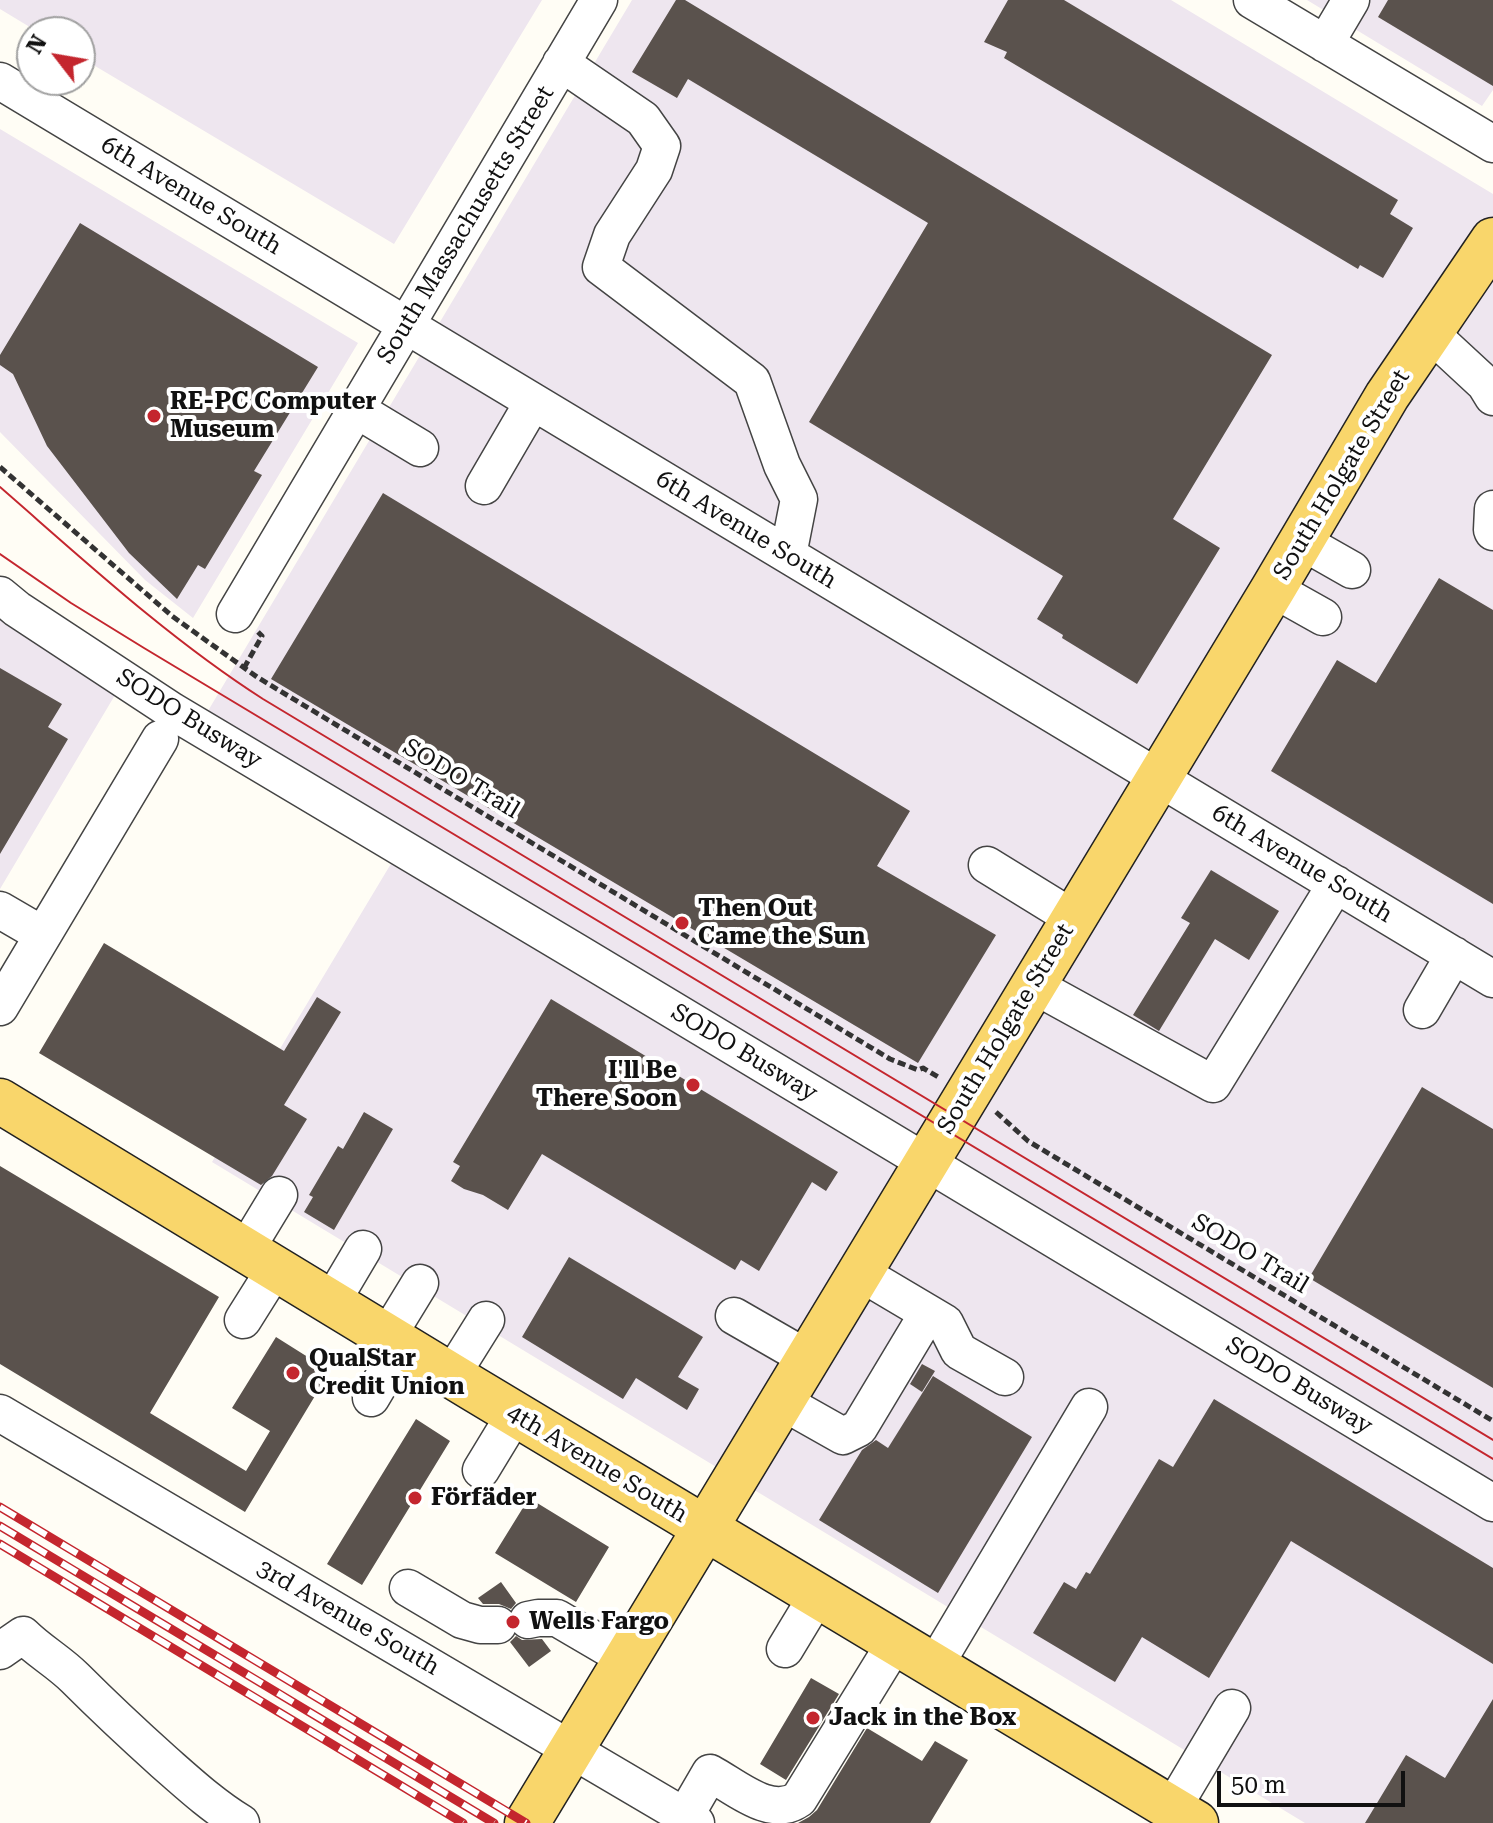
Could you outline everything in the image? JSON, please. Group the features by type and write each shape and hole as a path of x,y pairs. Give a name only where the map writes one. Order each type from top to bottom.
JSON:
{"main road":[{"name":"South Holgate Street","path":"527,1823 1387,396 1493,240"},
{"name":"4th Avenue South","path":"0,1101 1184,1816"}],"street":[{"path":"1252,0 1493,144"},
{"path":"1325,44 1351,0"},
{"name":"South Massachusetts Street","path":"235,614 561,63 590,3"},
{"path":"561,63 643,119 662,146 654,170 612,235 601,267 752,381 782,465 799,499 788,555"},
{"name":"6th Avenue South","path":"0,81 1493,979"},
{"path":"1430,333 1485,384 1493,397"},
{"path":"484,486 533,402"},
{"path":"357,410 420,448"},
{"path":"1493,509 1493,532"},
{"path":"1301,541 1352,570"},
{"path":"1273,589 1323,617"},
{"name":"SODO Busway","path":"0,595 172,711 1493,1503"},
{"path":"3,996 160,739"},
{"path":"987,865 1073,918"},
{"path":"1033,985 1213,1084 1336,884"},
{"path":"0,910 43,935"},
{"path":"1422,1010 1454,955"},
{"path":"243,1320 279,1195"},
{"path":"331,1303 363,1249"},
{"path":"859,1272 945,1323 959,1351 1005,1377"},
{"path":"371,1398 420,1283"},
{"path":"781,1401 843,1436 859,1428 928,1313"},
{"path":"734,1316 807,1358"},
{"path":"451,1376 486,1320"},
{"path":"934,1667 1089,1407"},
{"name":"3rd Avenue South","path":"0,1413 274,1557 394,1611 572,1750 690,1820"},
{"path":"481,1470 515,1414"},
{"path":"785,1649 817,1596"},
{"path":"394,1611 480,1625 557,1618 627,1659"},
{"path":"0,1651 23,1635 71,1674 183,1779 221,1811 241,1823"},
{"path":"690,1820 710,1773 762,1803 785,1806 799,1799 895,1643"},
{"path":"1184,1816 1232,1708"}],"path":[{"name":"SODO Trail","path":"0,467 172,616 257,677 890,1059 933,1074"},
{"name":"SODO Trail","path":"993,1110 1028,1141 1493,1421"}],"shaded area":[{"path":"0,0 542,0 394,244 96,67 96,16 16,16 16,19 0,9"},
{"path":"632,0 1171,0 1493,194 1493,1823 1305,1823 212,1162 395,857 190,741"},
{"path":"1307,0 1493,0 1493,90 1482,106"},
{"path":"0,129 358,343 193,618 145,580 0,432"},
{"path":"0,616 115,695 0,889"}],"building":[{"path":"676,0 685,0 1272,355 1173,519 1220,548 1137,684 1037,619 1063,576 809,422 928,223 688,79 677,98 632,72"},
{"path":"1008,0 1064,0 1398,200 1390,214 1413,228 1383,278 1360,265 1358,269 1004,58 1007,52 984,42"},
{"path":"1388,0 1493,0 1493,86 1378,17"},
{"path":"80,223 318,367 254,471 262,475 205,569 198,565 177,599 129,553 47,446 13,374 0,365 0,355"},
{"path":"383,493 910,811 877,866 996,935 918,1063 271,679"},
{"path":"1439,578 1493,610 1493,904 1271,771 1337,660 1376,683"},
{"path":"0,668 62,704 48,727 68,739 0,854"},
{"path":"1211,870 1279,911 1249,960 1215,939 1159,1031 1133,1015 1190,923 1181,918"},
{"path":"104,943 284,1051 317,997 341,1012 284,1105 307,1119 272,1176 261,1185 39,1053"},
{"path":"551,999 838,1172 826,1191 812,1182 759,1271 741,1260 735,1270 542,1154 508,1210 451,1181 460,1166 453,1162"},
{"path":"1422,1087 1493,1129 1493,1388 1309,1278"},
{"path":"364,1112 393,1129 334,1230 304,1212 313,1197 309,1195 338,1146 343,1149"},
{"path":"0,1166 219,1297 150,1413 246,1471 270,1431 232,1408 276,1337 330,1371 245,1512 0,1364"},
{"path":"569,1257 703,1337 678,1377 699,1389 687,1410 636,1378 623,1399 522,1337"},
{"path":"922,1364 935,1371 922,1392 910,1384"},
{"path":"933,1376 1032,1437 938,1593 819,1520 862,1450 876,1440 888,1448"},
{"path":"1214,1399 1493,1568 1493,1664 1291,1541 1209,1678 1142,1637 1115,1682 1033,1633 1064,1582 1076,1589 1086,1572 1090,1574 1159,1459 1173,1467"},
{"path":"416,1419 450,1441 362,1585 327,1564"},
{"path":"529,1498 609,1547 576,1602 495,1553"},
{"path":"501,1582 516,1603 511,1609 499,1604 483,1604 478,1598"},
{"path":"516,1636 522,1640 542,1639 551,1651 529,1667 510,1642"},
{"name":"Jack in the Box","path":"811,1678 839,1694 786,1780 760,1764"},
{"path":"1493,1699 1493,1823 1365,1823 1406,1755 1445,1778"},
{"path":"867,1728 922,1761 935,1741 968,1760 930,1823 798,1823 817,1810"}],"tram line":[{"path":"0,487 160,625 263,699 1493,1440"},
{"path":"0,554 144,648 1493,1459"}],"railway":[{"path":"0,1507 526,1823"},
{"path":"0,1526 494,1823"},
{"path":"0,1544 463,1823"}],"place":[{"name":"RE-PC Computer Museum","path":"154,416"},
{"name":"Then Out Came the Sun","path":"682,923"},
{"name":"I'll Be There Soon","path":"693,1085"},
{"name":"QualStar Credit Union","path":"293,1373"},
{"name":"Förfäder","path":"415,1498"},
{"name":"Wells Fargo","path":"513,1622"},
{"name":"Jack in the Box","path":"813,1718"}]}
